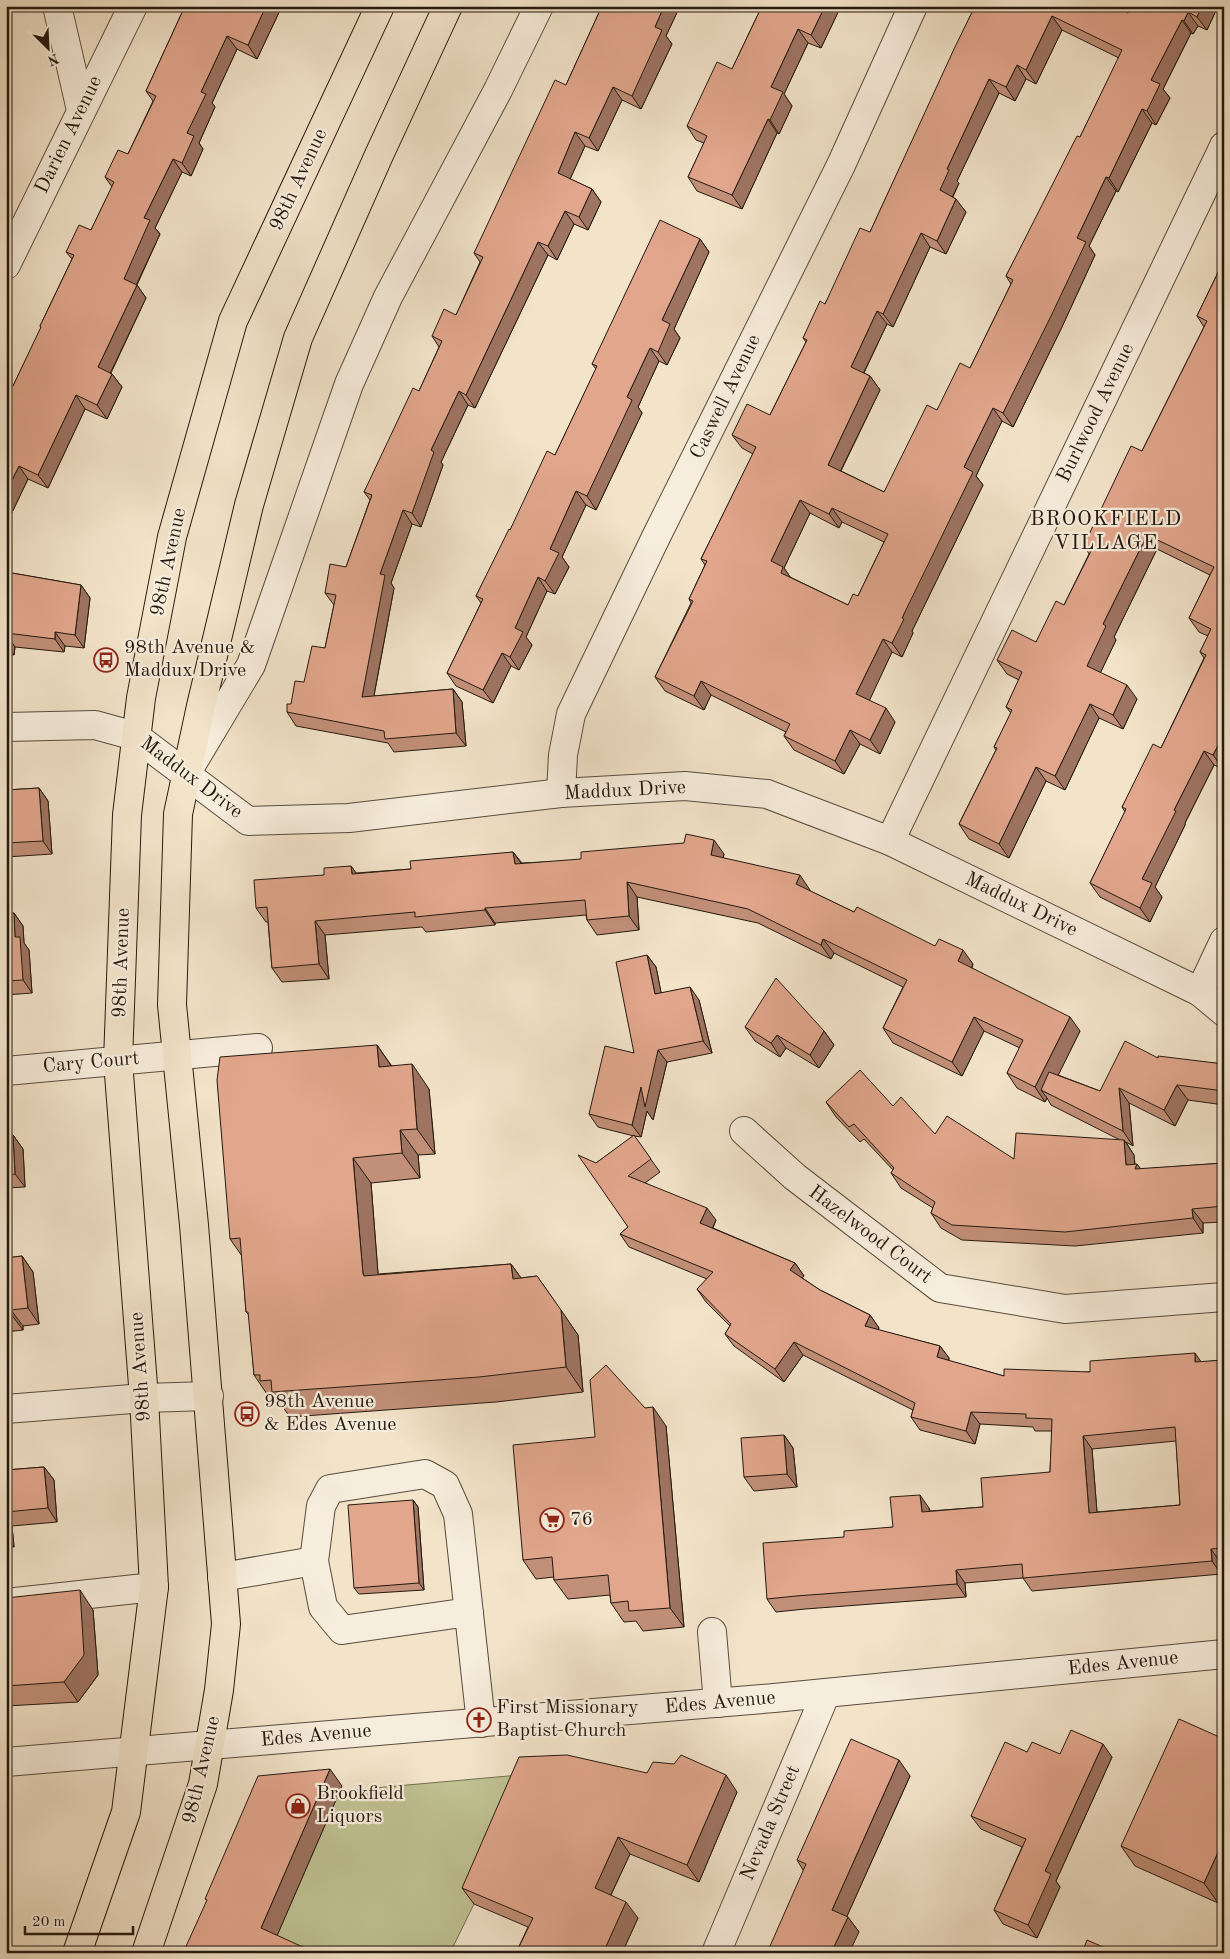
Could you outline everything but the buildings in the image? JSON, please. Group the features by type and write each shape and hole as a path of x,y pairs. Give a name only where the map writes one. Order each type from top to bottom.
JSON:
{"main road":[{"name":"98th Avenue","path":"77,1953 126,1812 154,1587 144,1398 118,1061 127,815 141,698 172,537 233,321 380,6"},
{"name":"98th Avenue","path":"146,1953 200,1797 211,1745 226,1624 209,1396 172,1005 177,823 186,775 249,505 298,338 379,155 448,6"}],"street":[{"path":"57,6 81,110"},
{"name":"Darien Avenue","path":"6,265 133,6"},
{"name":"98th Avenue","path":"186,775 251,665 350,384 388,297 498,90 539,6"},
{"name":"Caswell Avenue","path":"561,793 563,754 571,714 656,537 841,165 913,6"},
{"name":"Burlwood Avenue","path":"890,841 1224,146"},
{"name":"Maddux Drive","path":"6,727 94,725 136,736 248,821 349,818 561,793 685,786 767,794 890,841 1200,992 1224,1012"},
{"path":"1200,992 1224,941"},
{"name":"Cary Court","path":"6,1071 258,1048"},
{"name":"Hazelwood Court","path":"744,1131 795,1177 940,1288 1065,1309 1224,1297"},
{"path":"6,1409 144,1398 209,1396"},
{"path":"469,1612 342,1630 323,1606 314,1562 321,1506 330,1489 425,1474 445,1485 458,1514 469,1612 481,1723"},
{"path":"222,1577 314,1562"},
{"path":"6,1603 154,1587"},
{"path":"712,1632 718,1703"},
{"name":"Edes Avenue","path":"6,1762 718,1703 1224,1654"},
{"name":"Nevada Street","path":"716,1953 826,1693"}],"green space":[{"path":"531,1774 474,1904 450,1953 305,1953 275,1940 340,1791"}],"place":[{"name":"98th Avenue & Maddux Drive","path":"106,660"},
{"name":"98th Avenue & Edes Avenue","path":"247,1414"},
{"name":"76","path":"552,1520"},
{"name":"First Missionary Baptist Church","path":"479,1720"},
{"name":"Brookfield Liquors","path":"298,1806"}],"district":[{"name":"BROOKFIELD VILLAGE","path":"1106,531"}]}
